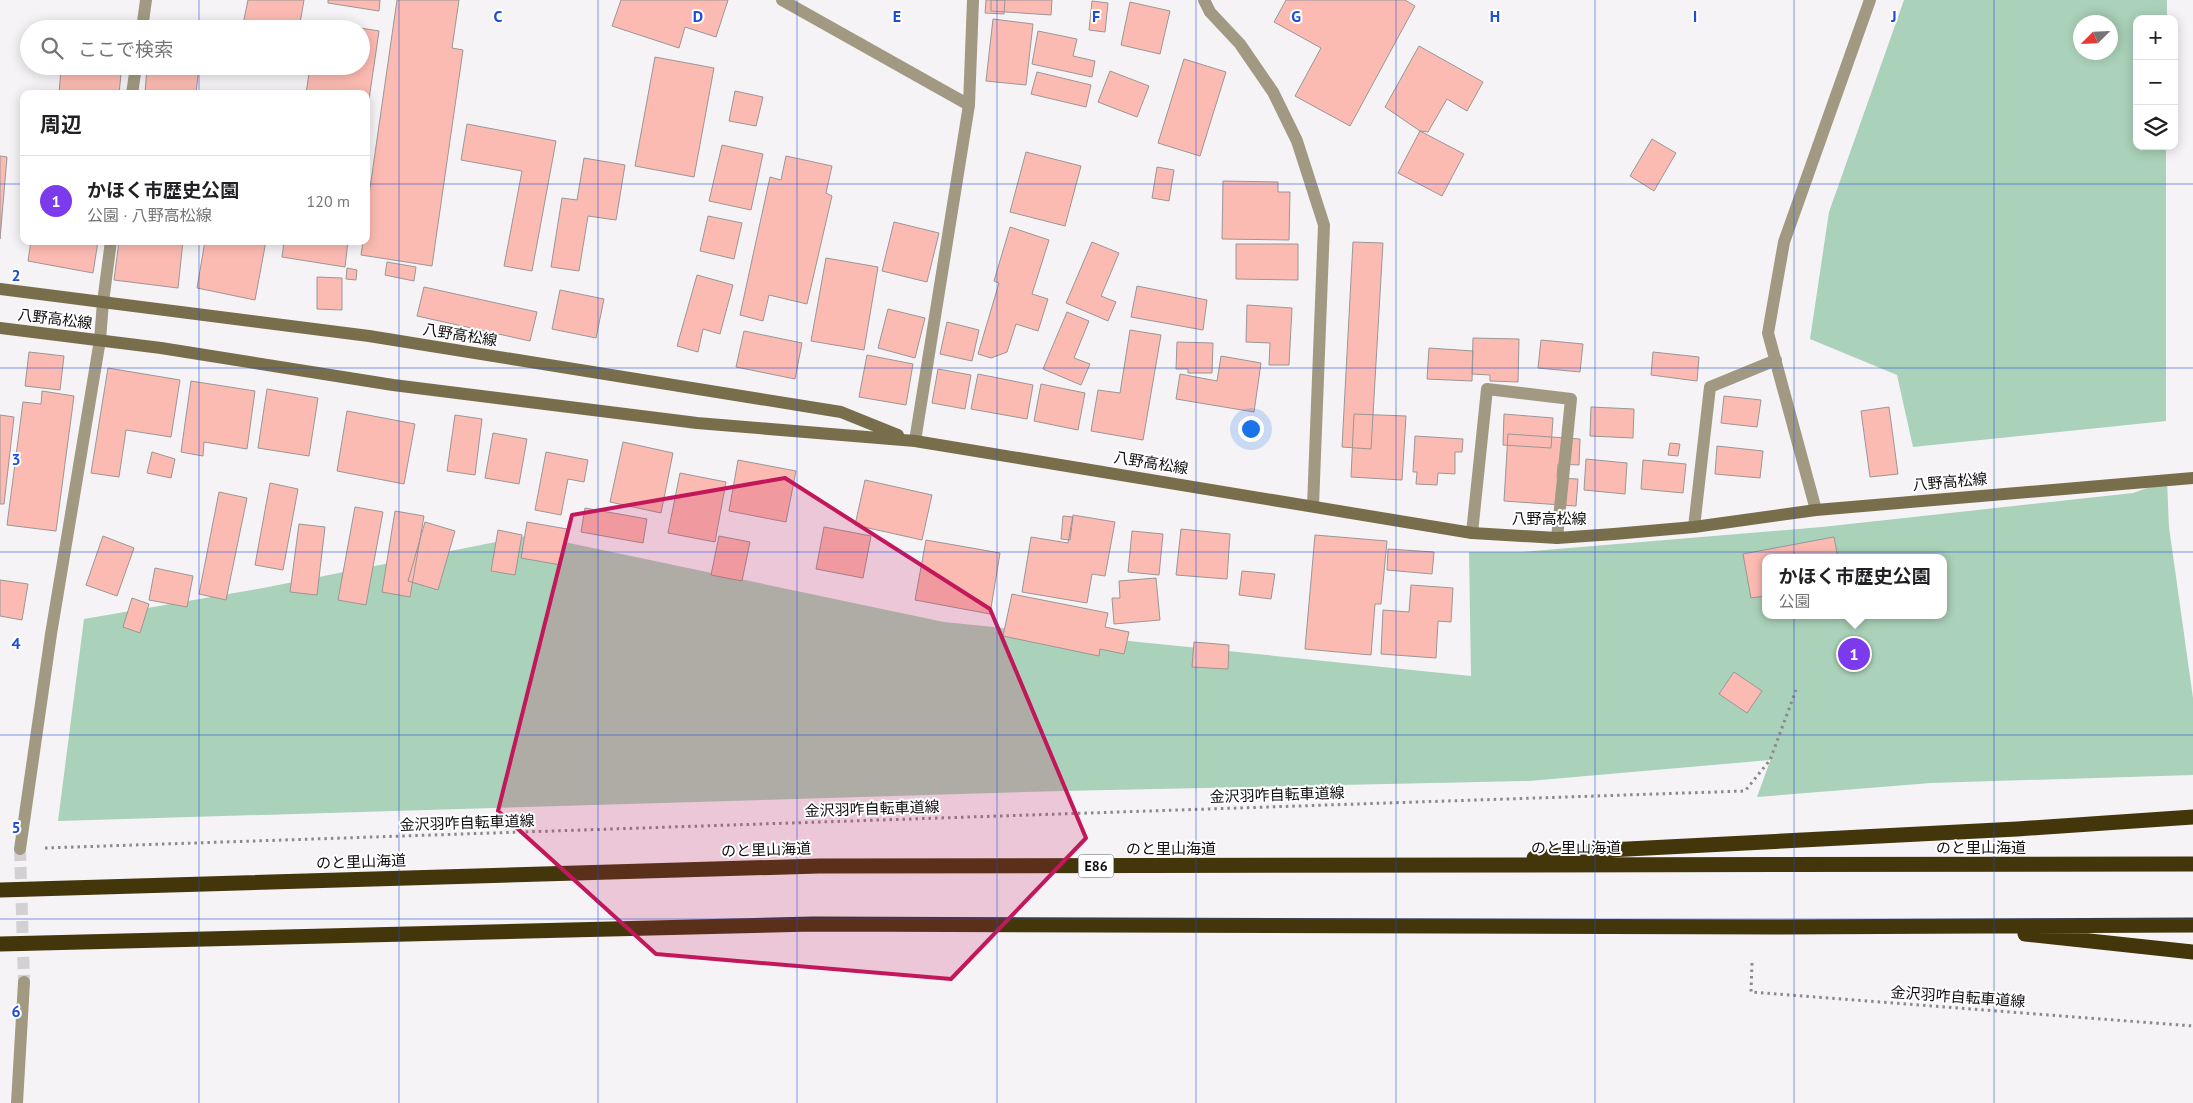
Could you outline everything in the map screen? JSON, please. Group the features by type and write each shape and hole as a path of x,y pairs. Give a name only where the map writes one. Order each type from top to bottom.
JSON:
{"highway":[{"path":"1453,866 1608,850 2017,829 2193,817"},
{"name":"のと里山海道","path":"0,890 819,866 2193,864"},
{"path":"0,944 812,924 1954,927 2193,924"},
{"path":"1954,927 2193,952"}],"main road":[{"name":"八野高松線","path":"0,289 369,336 841,412 912,440"},
{"name":"八野高松線","path":"0,328 162,348 393,385 677,421 912,440 1472,533 1557,538 1694,527 1816,510 2193,478"}],"street":[{"path":"143,20 146,0"},
{"path":"782,0 968,105"},
{"path":"912,440 968,105 973,0"},
{"path":"1204,0 1210,12 1240,44 1273,92 1297,142 1324,225 1313,506"},
{"path":"1816,510 1768,334 1784,242 1870,0"},
{"path":"133,90 135,75"},
{"path":"20,849 51,634 100,340 102,302 110,245"},
{"path":"1694,527 1710,386 1776,360"},
{"path":"1472,533 1487,389 1571,399 1557,538"},
{"path":"17,1103 24,982"}],"path":[{"name":"金沢羽咋自転車道線","path":"20,849 1745,791 1770,760 1796,690"},
{"name":"金沢羽咋自転車道線","path":"1752,962 1751,992 2193,1026"}],"highlighted area":[{"path":"785,478 990,609 1086,838 951,979 656,954 498,811 572,515"}],"green space":[{"path":"1904,0 2167,0 2167,15 2133,15 2133,150 2166,150 2166,421 1913,447 1897,375 1810,339 1829,212"},
{"path":"2167,481 2169,527 2193,698 2193,775 1931,783 1757,797 1773,753 1770,760 1529,781 1062,791 58,821 84,619 263,588 531,535 944,622 1471,676 1469,552 1522,552 1822,527 2133,493"}],"building":[{"path":"248,0 304,0 301,20 244,20"},
{"path":"328,0 380,0 379,11 328,3"},
{"path":"397,0 459,0 452,48 463,50 432,266 361,255 362,245 370,245 370,188"},
{"path":"621,0 728,0 716,37 685,27 679,48 612,26"},
{"path":"986,0 1005,0 1004,14 985,13"},
{"path":"991,0 1052,0 1051,15 991,11"},
{"path":"1286,0 1405,0 1415,6 1350,126 1295,96 1321,48 1274,22"},
{"path":"1092,1 1108,3 1105,32 1089,30"},
{"path":"1130,2 1170,11 1160,54 1121,45"},
{"path":"993,19 1033,24 1026,85 986,81"},
{"path":"370,30 379,31 370,93 370,90 307,90 309,75 370,75"},
{"path":"1038,31 1077,39 1073,56 1095,61 1092,77 1032,64"},
{"path":"1419,46 1483,82 1467,111 1447,99 1428,132 1420,131 1385,107"},
{"path":"655,57 714,68 694,177 635,166"},
{"path":"1184,59 1226,72 1200,156 1158,143"},
{"path":"1110,71 1149,86 1137,117 1098,102"},
{"path":"1037,72 1091,85 1086,107 1031,94"},
{"path":"61,75 121,75 119,90 59,90"},
{"path":"146,75 198,75 196,90 145,90"},
{"path":"735,91 763,97 756,126 729,121"},
{"path":"467,124 556,141 532,271 504,266 522,171 461,160"},
{"path":"1420,131 1464,154 1442,196 1398,173"},
{"path":"1652,139 1676,153 1654,191 1630,176"},
{"path":"722,145 763,154 751,210 709,201"},
{"path":"1026,152 1081,166 1065,226 1010,212"},
{"path":"0,156 7,157 0,239"},
{"path":"786,156 832,166 826,193 832,196 807,304 769,295 763,321 740,315 770,177 781,180"},
{"path":"584,158 625,165 616,220 588,216 579,271 551,267 562,198 577,200"},
{"path":"1157,167 1174,170 1169,201 1152,198"},
{"path":"1223,181 1278,182 1278,192 1290,192 1289,240 1222,239"},
{"path":"708,216 742,223 734,259 700,251"},
{"path":"894,222 939,233 927,282 882,271"},
{"path":"1010,227 1049,240 1032,294 1048,299 1038,331 1016,324 1007,352 991,358 978,354 999,283 994,281"},
{"path":"1092,242 1119,253 1101,296 1116,302 1108,321 1066,303"},
{"path":"1353,242 1383,243 1371,449 1342,447"},
{"path":"1236,244 1298,244 1298,280 1236,279"},
{"path":"30,245 97,245 93,273 28,261"},
{"path":"118,245 183,245 178,288 114,280"},
{"path":"204,245 265,245 255,300 197,288"},
{"path":"284,245 348,245 345,267 282,257"},
{"path":"826,258 878,267 864,350 811,341"},
{"path":"387,262 416,267 414,281 385,275"},
{"path":"347,268 357,270 356,280 346,279"},
{"path":"697,275 733,285 720,334 703,329 698,352 677,346"},
{"path":"317,277 342,278 342,310 317,309"},
{"path":"1137,286 1207,300 1203,330 1131,317"},
{"path":"424,287 537,312 530,341 417,316"},
{"path":"560,290 604,299 596,338 552,329"},
{"path":"1247,305 1292,308 1289,365 1269,365 1270,343 1246,342"},
{"path":"888,309 925,318 915,358 878,348"},
{"path":"1067,312 1089,321 1074,358 1090,364 1081,385 1043,369"},
{"path":"947,322 979,330 972,361 940,354"},
{"path":"1130,330 1161,335 1143,440 1091,431 1098,390 1120,393"},
{"path":"744,331 802,343 795,379 736,367"},
{"path":"1473,338 1519,339 1518,382 1490,381 1490,375 1472,374"},
{"path":"1541,340 1583,344 1580,372 1538,368"},
{"path":"1177,342 1213,343 1212,373 1188,373 1188,369 1176,369"},
{"path":"1429,348 1473,351 1472,381 1427,379"},
{"path":"29,352 64,356 60,390 25,386"},
{"path":"1653,352 1699,357 1697,381 1651,375"},
{"path":"867,355 913,364 906,405 859,397"},
{"path":"1221,356 1261,363 1254,412 1176,399 1180,374 1217,381"},
{"path":"108,368 180,380 171,437 126,430 119,477 91,473"},
{"path":"938,369 971,375 965,409 932,403"},
{"path":"978,374 1033,385 1027,419 971,409"},
{"path":"191,381 255,391 247,449 204,442 203,456 181,452"},
{"path":"1041,384 1085,393 1078,430 1034,421"},
{"path":"267,389 318,398 309,456 258,448"},
{"path":"42,391 74,396 56,531 7,525 23,402 41,404"},
{"path":"1724,396 1761,400 1757,427 1721,423"},
{"path":"1591,407 1634,409 1633,438 1590,436"},
{"path":"1889,407 1898,474 1870,477 1861,411"},
{"path":"347,411 415,424 404,484 337,471"},
{"path":"1354,414 1406,416 1402,480 1351,477"},
{"path":"1504,414 1553,418 1551,448 1503,445"},
{"path":"0,415 14,417 4,504 0,504"},
{"path":"455,415 482,419 475,475 447,471"},
{"path":"493,433 527,439 519,484 485,478"},
{"path":"1508,434 1580,439 1579,465 1558,464 1557,478 1578,479 1576,506 1504,501"},
{"path":"1415,436 1463,439 1462,452 1455,452 1455,474 1438,473 1437,485 1416,484 1417,472 1413,472"},
{"path":"623,442 673,453 661,513 610,502"},
{"path":"1670,443 1680,444 1678,456 1668,455"},
{"path":"1717,446 1763,451 1760,478 1715,474"},
{"path":"152,452 175,459 171,478 147,473"},
{"path":"546,452 588,460 584,482 568,479 561,515 535,510"},
{"path":"1586,459 1627,463 1625,494 1584,490"},
{"path":"738,460 796,471 786,522 729,511"},
{"path":"1643,460 1686,464 1683,493 1641,489"},
{"path":"680,473 726,482 715,542 668,533"},
{"path":"865,480 932,495 922,540 855,525"},
{"path":"270,483 298,489 283,570 255,565"},
{"path":"219,492 247,498 226,600 199,594"},
{"path":"355,507 383,512 366,605 338,600"},
{"path":"585,508 647,519 643,543 581,532"},
{"path":"395,511 424,516 410,597 382,592"},
{"path":"1073,515 1115,522 1105,576 1092,574 1087,603 1022,592 1031,537 1068,543"},
{"path":"1063,516 1073,517 1070,540 1061,539"},
{"path":"425,522 455,531 438,590 408,581"},
{"path":"527,522 567,529 561,565 521,558"},
{"path":"299,524 325,527 317,595 290,592"},
{"path":"824,527 871,536 863,578 816,569"},
{"path":"1181,529 1230,534 1227,579 1176,575"},
{"path":"498,530 522,535 515,575 491,571"},
{"path":"1132,531 1163,534 1159,575 1128,572"},
{"path":"1315,535 1387,541 1381,604 1375,604 1371,655 1305,649"},
{"path":"103,536 134,548 117,596 86,585"},
{"path":"719,536 750,542 742,581 711,575"},
{"path":"1834,537 1837,554 1762,554 1762,596 1751,598 1743,554"},
{"path":"926,540 1000,553 990,614 915,600"},
{"path":"1388,549 1434,552 1432,574 1387,570"},
{"path":"155,568 193,576 187,607 149,600"},
{"path":"1242,571 1275,574 1271,599 1239,595"},
{"path":"1156,578 1160,620 1114,624 1112,598 1120,598 1119,581"},
{"path":"0,580 28,584 22,620 0,616"},
{"path":"1411,585 1453,588 1451,622 1438,621 1436,658 1381,654 1383,610 1409,612"},
{"path":"1012,594 1108,613 1105,627 1129,632 1124,654 1100,649 1099,656 1003,636"},
{"path":"132,598 149,604 140,633 123,627"},
{"path":"1194,642 1229,645 1228,669 1192,667"},
{"path":"1734,672 1762,691 1747,713 1719,694"}],"tunnel":[{"path":"20,849 24,982"}],"place":[{"name":"かほく市歴史公園","path":"1854,654"}]}
